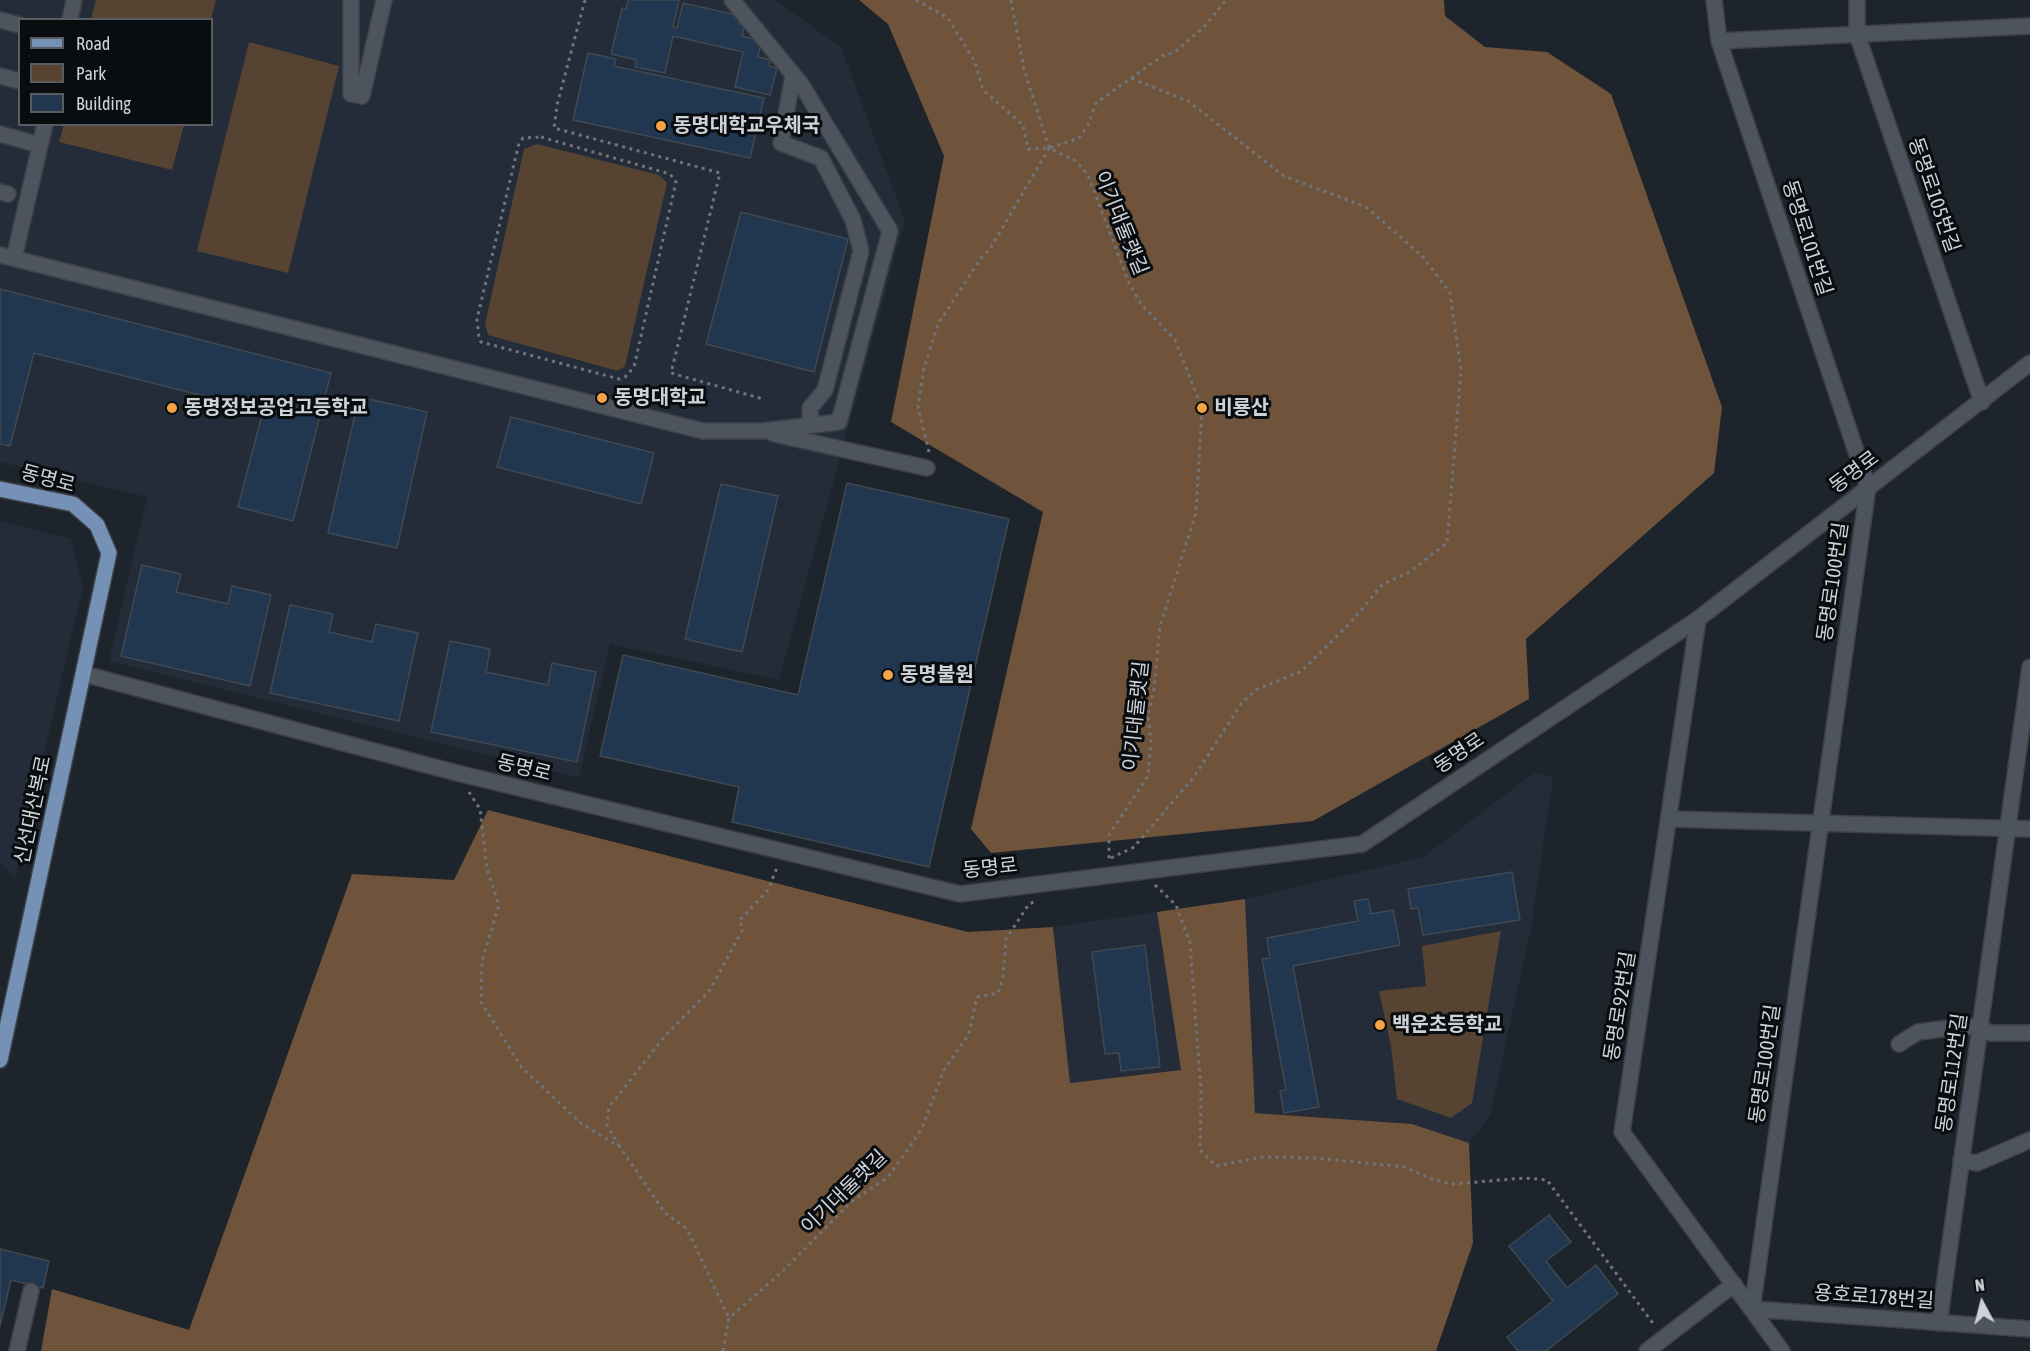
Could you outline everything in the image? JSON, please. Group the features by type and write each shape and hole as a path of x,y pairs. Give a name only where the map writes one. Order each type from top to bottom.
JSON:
{"main road":[{"name":"동명로","path":"0,489 73,504 97,525 109,553 84,674"},
{"name":"신선대산복로","path":"0,1060 84,674"}],"street":[{"path":"70,18 74,0"},
{"path":"351,0 351,94 362,96 384,0"},
{"path":"45,126 7,257 703,431 762,431 839,422 890,231 863,183 793,75 732,0"},
{"name":"동명로101번길","path":"1714,0 1719,41 1868,487"},
{"name":"동명로105번길","path":"1857,0 1857,34 1982,402"},
{"path":"0,20 18,24"},
{"path":"1719,41 2030,26"},
{"path":"793,75 781,143 821,158 853,220 861,251 825,390 810,408 810,425"},
{"path":"0,76 18,80"},
{"path":"0,134 40,145"},
{"name":"동명로","path":"84,674 457,773 960,894 1362,844 1698,619 2030,363"},
{"path":"762,431 927,468"},
{"name":"동명로100번길","path":"1752,1309 1868,487"},
{"name":"동명로92번길","path":"1698,619 1622,1132 1782,1351"},
{"name":"동명로112번길","path":"1939,1323 2030,667"},
{"path":"1670,819 1820,825 2030,829"},
{"path":"1899,1044 1918,1032 1965,1026 1979,1027 1990,1033 2030,1033"},
{"path":"1961,1160 1977,1163 2030,1140"},
{"path":"1647,1351 1734,1284"},
{"path":"17,1351 31,1291"},
{"name":"용호로178번길","path":"1752,1309 2030,1329"}],"path":[{"path":"585,0 557,105 554,128 720,173 671,373 763,399"},
{"name":"이기대둘랫길","path":"916,0 948,18 975,62 983,90 1023,125 1028,149 1049,148 1076,161 1088,175 1129,283 1141,304 1174,340 1202,408 1196,513 1160,626 1154,688 1148,714 1151,741 1148,776 1109,835 1111,858"},
{"path":"1011,0 1024,69 1049,148"},
{"path":"927,468 933,462 918,406 924,368 938,324 981,258 990,249 1049,148 1079,138 1088,125 1096,103 1162,56 1175,52 1204,27 1226,0"},
{"path":"1085,878 1111,858 1134,847 1194,777 1241,704 1255,690 1302,671 1350,623 1383,584 1408,573 1447,543 1461,370 1450,293 1423,257 1366,207 1284,176 1188,101 1130,78"},
{"path":"541,137 670,174 676,182 676,189 631,373 619,379 482,342 477,320 518,150 523,138 541,137"},
{"path":"457,773 480,809 487,869 499,905 482,961 481,1002 522,1068 582,1124 620,1147"},
{"path":"723,1351 729,1318 687,1228 665,1213 620,1147 607,1125 609,1107 665,1036 710,990 743,929 739,921 768,890 784,852"},
{"path":"1140,872 1176,905 1190,943 1201,1090 1200,1150 1216,1166 1262,1157 1316,1158 1405,1167 1432,1179 1452,1184 1525,1179 1547,1180 1664,1338"},
{"name":"이기대둘랫길","path":"729,1318 783,1271 850,1202 888,1177 922,1128 944,1070 969,1034 977,997 998,993 1003,978 1006,939 1029,904 1041,898"}],"shaded area":[{"name":"동명대학교","path":"0,0 775,0 841,47 905,221 779,680 610,644 579,778 109,661 147,497 0,462"},
{"path":"859,0 1444,0 1445,16 1485,47 1547,52 1611,94 1722,407 1714,473 1526,639 1529,699 1313,821 991,853 971,829 1043,512 891,422 944,156 888,24"},
{"path":"0,521 71,539 83,586 15,880 0,862"},
{"name":"백운초등학교","path":"1535,772 1553,778 1532,923 1490,1116 1469,1143 1412,1124 1255,1113 1245,899 1423,857"},
{"path":"488,810 968,932 1053,927 1070,1083 1181,1070 1157,912 1245,899 1255,1113 1412,1124 1469,1143 1473,1243 1436,1351 41,1351 52,1289 189,1330 352,874 454,880"},
{"path":"1157,912 1181,1070 1070,1083 1053,927"}],"green space":[{"path":"96,0 216,0 211,18 91,18"},
{"path":"249,42 339,66 288,273 197,251"},
{"path":"63,126 184,126 172,170 59,142"},
{"path":"537,144 659,175 667,183 625,366 618,371 488,335 485,324 524,149"},
{"path":"1501,931 1472,1103 1451,1118 1397,1099 1391,1046 1379,991 1426,986 1422,946"}],"building":[{"path":"628,0 679,0 673,27 677,28 683,3 741,16 739,24 744,25 742,36 761,41 758,57 770,60 769,66 777,68 770,95 735,87 743,52 673,36 665,73 635,67 637,60 611,54 622,8 626,9"},
{"path":"588,53 616,59 614,66 764,98 750,158 573,120"},
{"path":"741,212 848,239 814,372 706,344"},
{"path":"0,289 331,373 293,521 238,507 263,411 34,353 10,446 0,444"},
{"path":"359,397 427,412 397,548 328,533"},
{"path":"511,417 654,453 641,504 497,467"},
{"name":"동명불원","path":"847,483 1009,519 929,867 732,822 739,787 600,756 623,655 798,695"},
{"path":"721,484 778,496 742,652 685,639"},
{"path":"142,565 181,574 176,592 228,604 232,586 271,595 250,686 121,656"},
{"path":"290,605 333,614 329,632 372,642 376,624 418,633 399,721 270,693"},
{"path":"450,641 490,649 486,672 548,685 552,663 596,672 577,762 431,732"},
{"path":"1512,872 1520,920 1423,935 1418,908 1411,909 1408,889"},
{"path":"1368,899 1371,914 1393,910 1400,945 1293,966 1319,1107 1284,1113 1280,1091 1286,1090 1262,959 1270,958 1267,938 1358,921 1354,901"},
{"path":"1145,945 1160,1067 1121,1071 1119,1053 1105,1054 1092,952"},
{"path":"1549,1215 1571,1242 1546,1261 1567,1288 1596,1265 1618,1294 1546,1351 1518,1351 1507,1337 1553,1301 1509,1246"},
{"path":"0,1249 49,1261 43,1288 11,1280 0,1326"}],"place":[{"name":"동명대학교우체국","path":"661,126"},
{"name":"동명대학교","path":"602,398"},
{"name":"동명정보공업고등학교","path":"172,408"},
{"name":"비룡산","path":"1202,408"},
{"name":"동명불원","path":"888,675"},
{"name":"백운초등학교","path":"1380,1025"}]}
